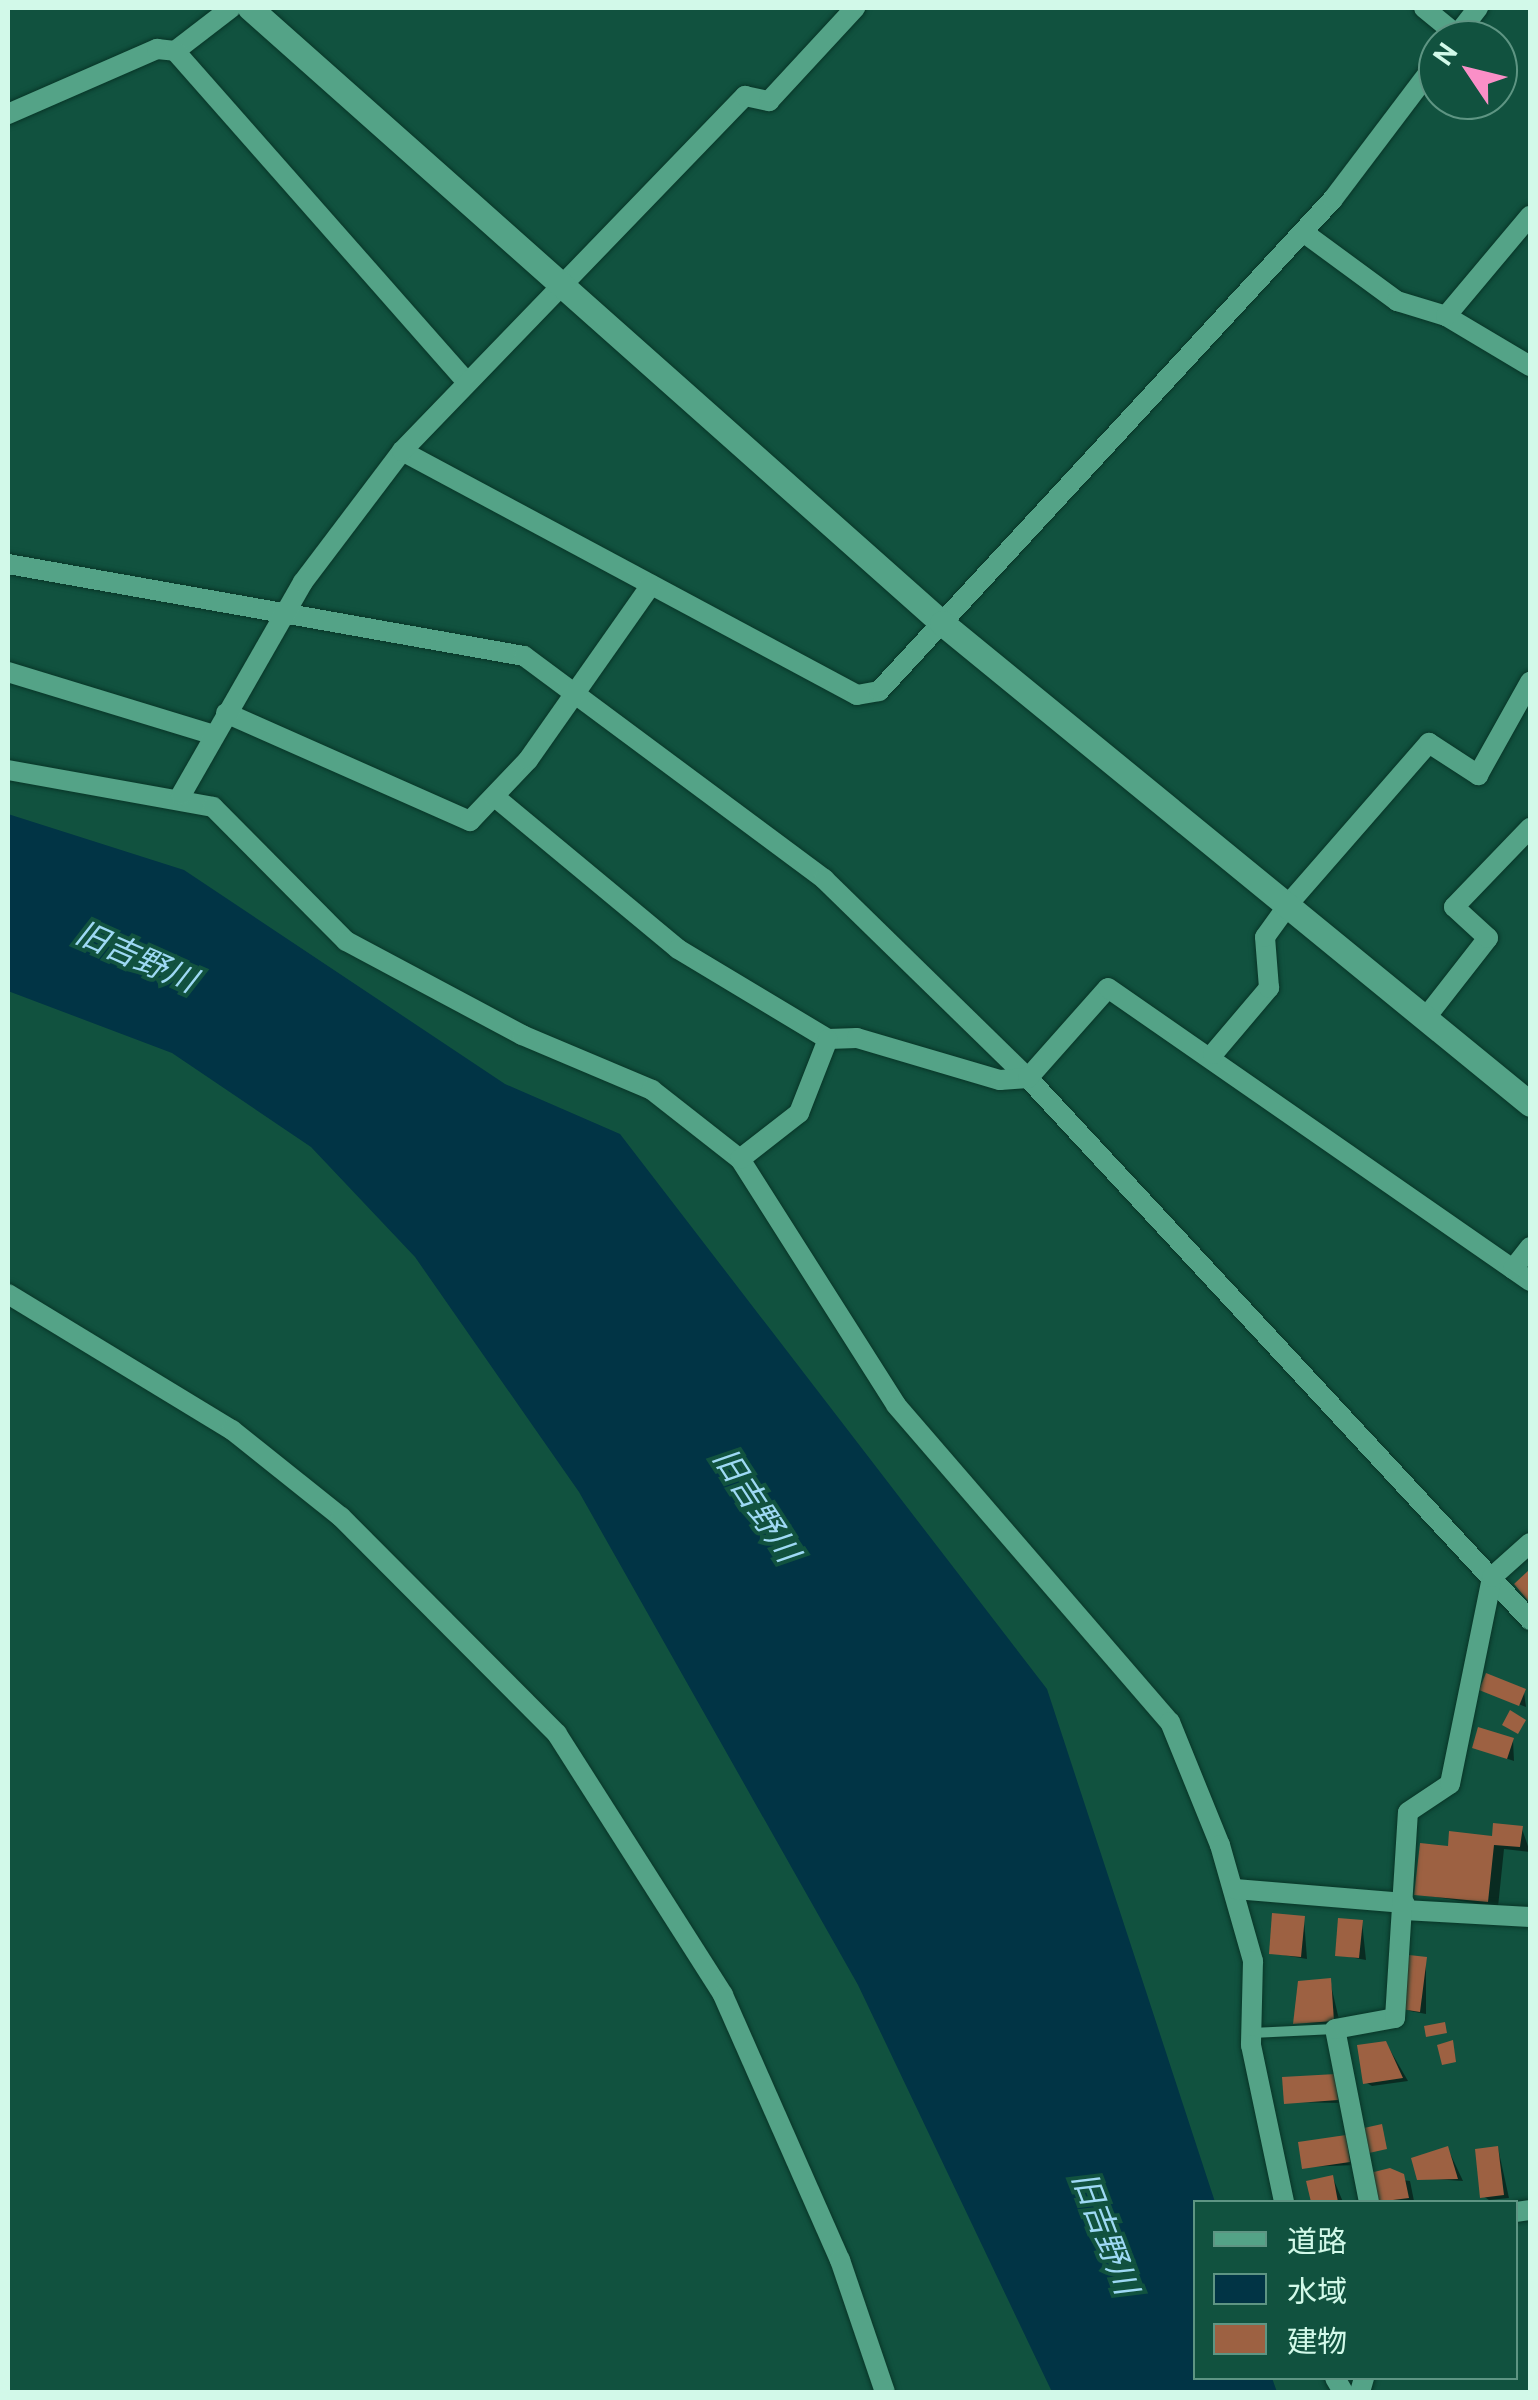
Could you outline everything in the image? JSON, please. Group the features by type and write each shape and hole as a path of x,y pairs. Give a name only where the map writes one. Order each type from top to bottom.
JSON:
{"street":[{"path":"175,51 231,8"},
{"path":"250,8 942,623 1291,900 1530,1104"},
{"path":"181,795 282,616 402,451 745,96 769,101 855,8"},
{"path":"8,114 157,49 175,51 466,381"},
{"path":"402,451 858,695 880,691 1303,232 1418,85"},
{"path":"1446,316 1530,216"},
{"path":"1303,232 1397,301 1446,316 1530,366"},
{"path":"8,564 282,616 524,656 824,880 1028,1078 1530,1620"},
{"path":"226,714 459,824 494,797 573,696 651,584"},
{"path":"8,672 214,735"},
{"path":"1213,1054 1269,988 1265,937 1291,900 1429,742 1478,775 1530,682"},
{"path":"8,770 63,786 181,795 239,829 305,909 346,942 522,1034 652,1090 740,1159 896,1405 1144,1683 1194,1769 1235,1889 1252,1962 1251,2033 1284,2200"},
{"path":"494,797 678,949 828,1039 857,1038 1000,1080 1028,1078 1108,988 1213,1054 1347,1160 1522,1275 1530,1247"},
{"path":"1427,1016 1488,938 1454,908 1530,828"},
{"path":"740,1159 799,1113 828,1039"},
{"path":"8,1294 232,1430 341,1517 557,1734 723,1995 840,2260 885,2392"},
{"path":"1368,2200 1335,2029 1394,2018 1408,1812 1450,1784 1492,1577 1530,1543"},
{"path":"1235,1889 1530,1916"}],"lane":[{"path":"1251,2033 1335,2029"}],"water":[{"name":"旧吉野川","path":"8,814 184,870 505,1084 620,1134 1047,1689 1214,2200 1193,2200 1193,2380 1273,2380 1277,2392 1052,2392 858,1985 579,1492 415,1257 311,1147 172,1053 8,991"}],"building":[{"path":"1530,1569 1530,1603 1514,1584"},
{"path":"1486,1673 1526,1689 1519,1706 1479,1690"},
{"path":"1510,1710 1526,1720 1518,1734 1502,1725"},
{"path":"1478,1727 1514,1738 1507,1759 1472,1748"},
{"path":"1493,1823 1523,1826 1520,1847 1494,1845 1488,1902 1414,1895 1420,1843 1448,1846 1449,1831 1492,1836"},
{"path":"1272,1913 1305,1916 1301,1957 1269,1954"},
{"path":"1338,1918 1363,1920 1359,1958 1335,1956"},
{"path":"1409,1955 1427,1957 1420,2012 1401,2009"},
{"path":"1331,1978 1334,2021 1293,2024 1298,1981"},
{"path":"1445,2022 1447,2033 1426,2037 1424,2026"},
{"path":"1453,2040 1456,2062 1442,2065 1437,2045"},
{"path":"1386,2041 1403,2078 1363,2084 1357,2045"},
{"path":"1336,2074 1338,2100 1284,2104 1282,2077"},
{"path":"1382,2124 1387,2149 1369,2153 1364,2128"},
{"path":"1346,2135 1350,2162 1302,2169 1298,2142"},
{"path":"1448,2146 1458,2179 1417,2180 1411,2158"},
{"path":"1498,2146 1504,2195 1480,2198 1475,2149"},
{"path":"1390,2168 1404,2174 1409,2198 1377,2200 1370,2173"},
{"path":"1333,2175 1338,2200 1311,2200 1306,2181"}]}
